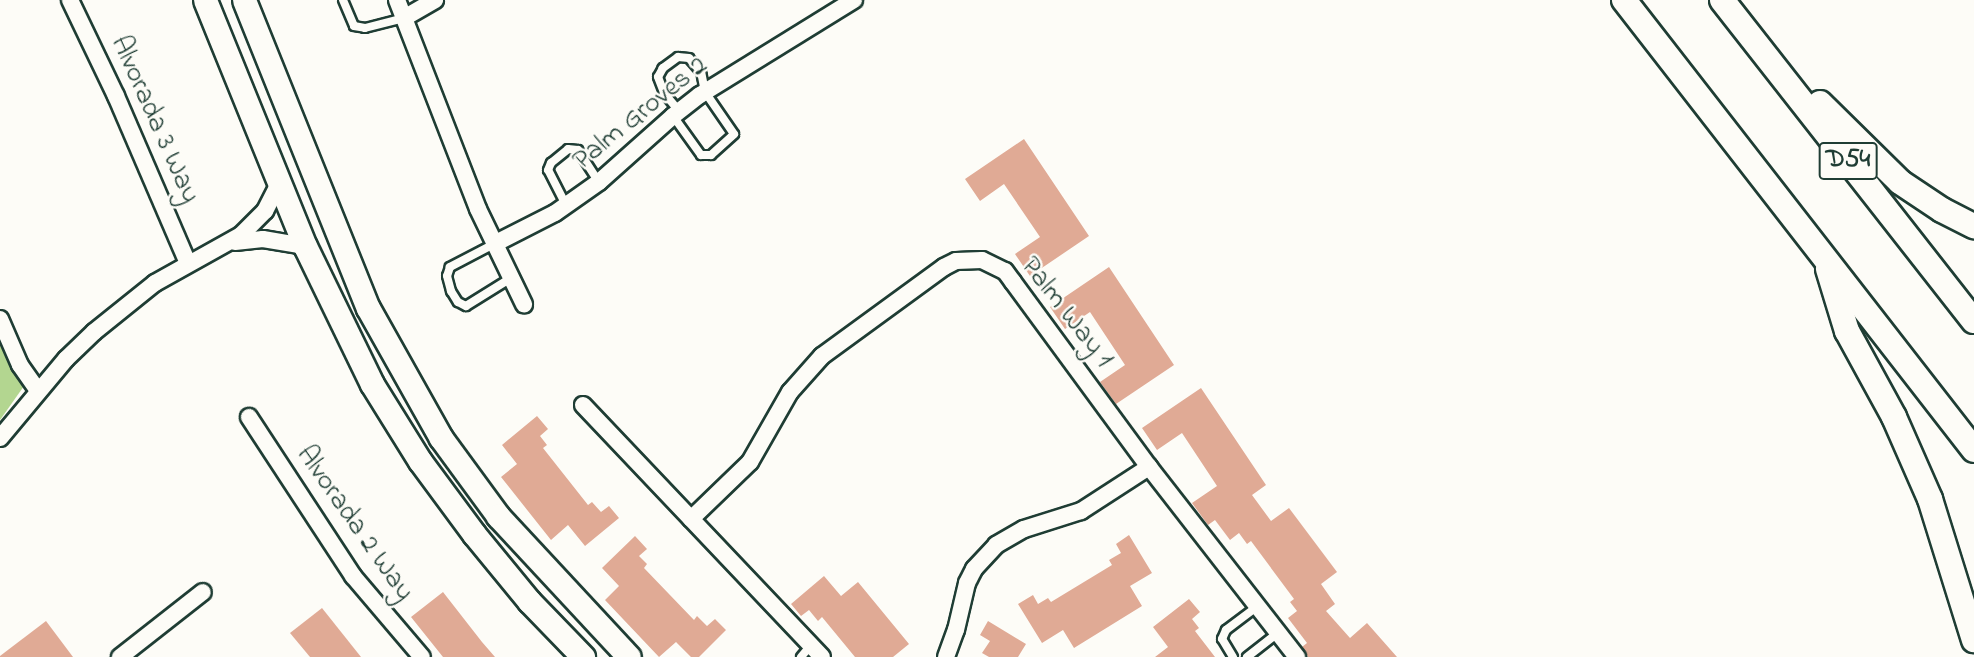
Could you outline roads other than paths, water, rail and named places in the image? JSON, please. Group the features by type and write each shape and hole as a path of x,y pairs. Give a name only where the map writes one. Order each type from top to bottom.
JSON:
{"main road":[{"name":"D54","path":"1624,0 1974,450"},
{"name":"D54","path":"1728,8 1974,321"},
{"path":"1728,8 1879,164 1922,197 1974,226"},
{"path":"1827,261 1847,331 1889,407 1930,499 1974,640"}],"street":[{"name":"Alvorada 3 Way","path":"70,0 116,96 188,263"},
{"path":"205,0 305,246 372,384 429,473 521,591 583,657"},
{"path":"244,0 368,308 441,438 489,504 553,579 629,657"},
{"path":"397,0 494,244 524,304"},
{"path":"404,18 435,0"},
{"name":"Palm Groves 2","path":"494,244 566,205 600,182 676,113 705,92 854,0"},
{"path":"230,63 240,55 246,55 256,62 295,149 324,204"},
{"path":"0,438 66,359 123,307 188,263 225,244 255,223 279,183"},
{"path":"255,223 263,239"},
{"path":"225,244 263,239 305,246"},
{"name":"Palm Way 1","path":"691,519 750,462 790,392 822,356 944,267 969,259 982,260 1005,271 1149,467 1297,657"},
{"path":"0,319 20,365 38,391"},
{"path":"583,405 691,519 811,653"},
{"name":"Alvorada 2 Way","path":"249,417 353,576 422,657"},
{"path":"946,657 954,637 967,583 974,569 996,545 1024,529 1081,511 1149,467"},
{"path":"429,473 445,478 468,505 479,508 489,504"},
{"path":"120,657 203,592"}],"lane":[{"path":"343,0 354,26 365,27 404,18"},
{"path":"678,57 689,58 701,72 705,92 734,134 711,155 701,155 676,113 658,77 663,68 678,57"},
{"path":"566,205 548,170 551,163 568,149 578,150 600,182"},
{"path":"494,244 450,267 447,276 451,291 458,302 466,306 511,278"},
{"path":"1233,657 1222,639 1226,630 1256,607"},
{"path":"1247,657 1278,633"}]}
